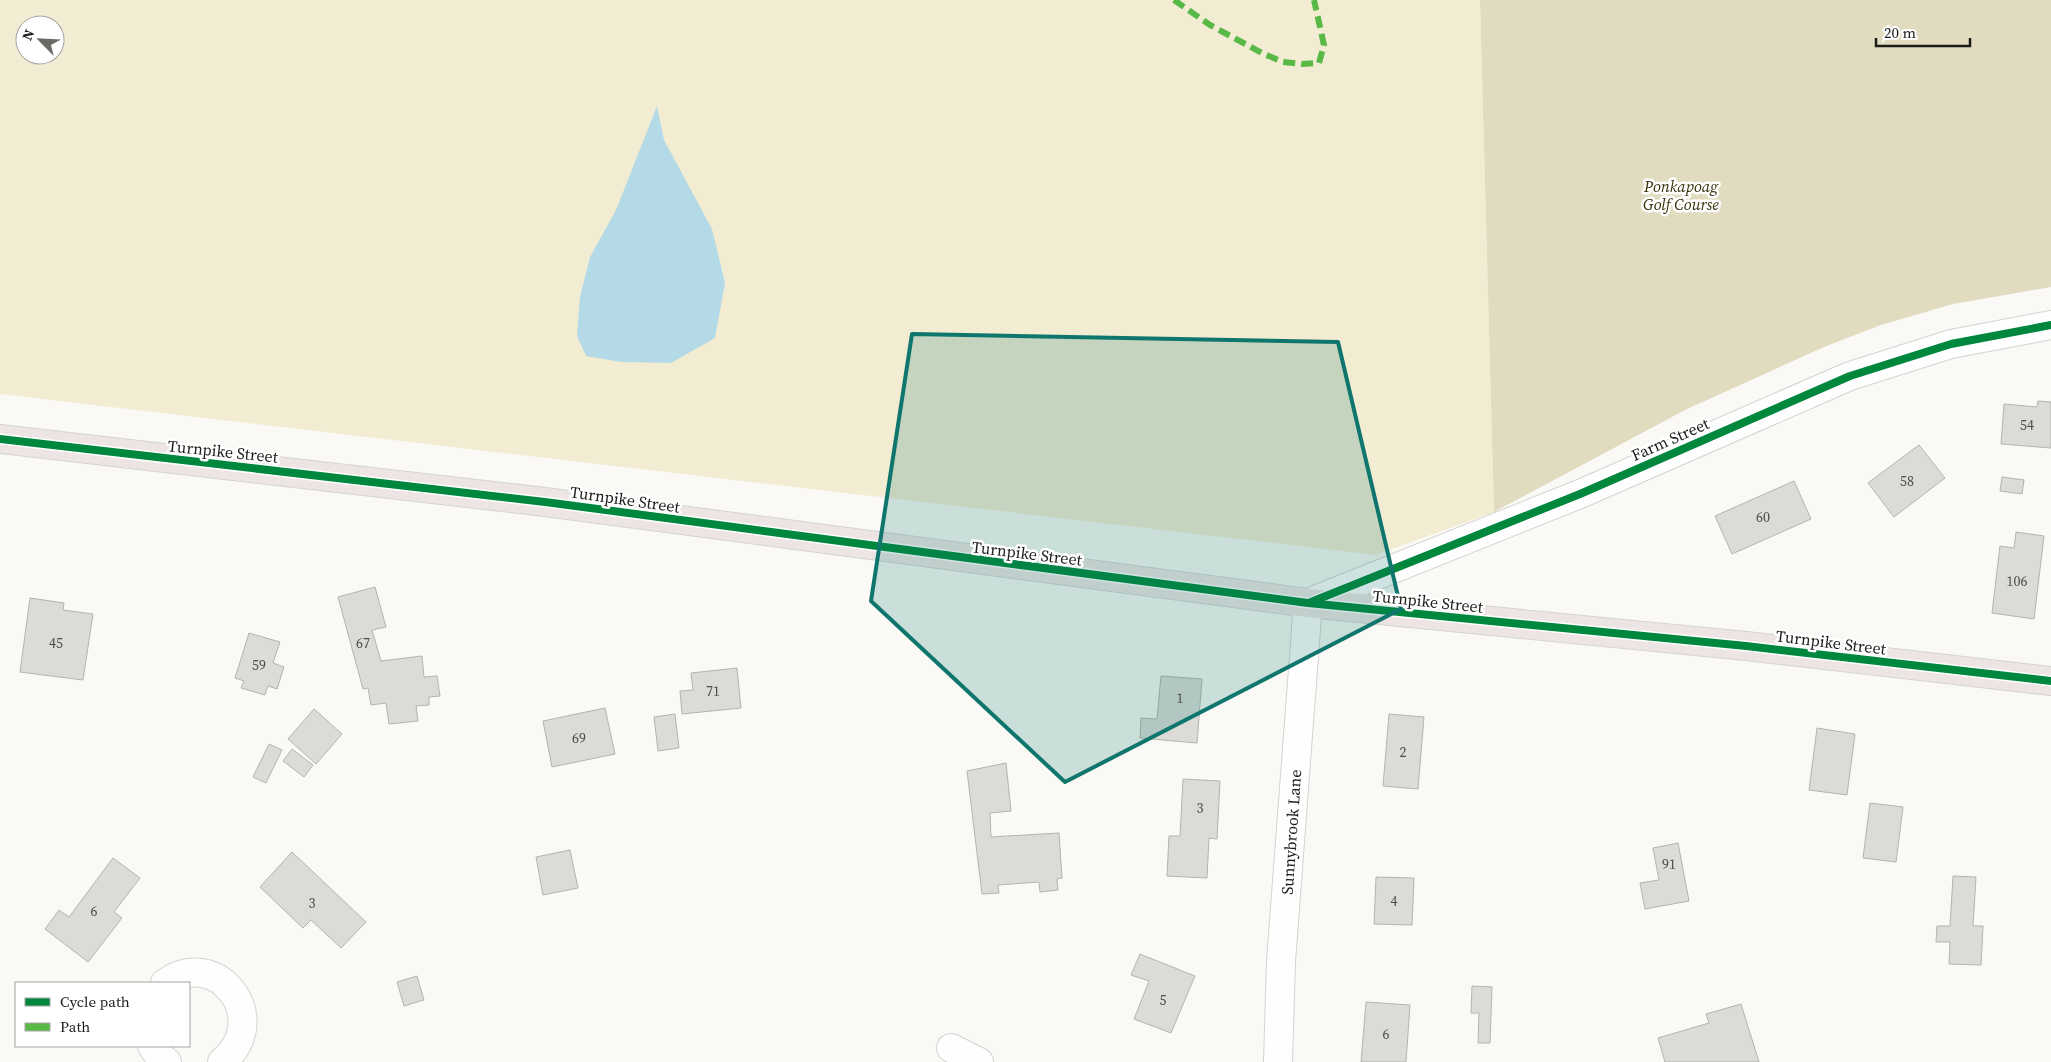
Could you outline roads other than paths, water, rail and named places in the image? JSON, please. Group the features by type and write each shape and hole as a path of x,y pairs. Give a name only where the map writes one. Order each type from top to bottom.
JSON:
{"main road":[{"name":"Turnpike Street","path":"0,439 545,502 1308,603 1746,646 2051,681"}],"street":[{"name":"Farm Street","path":"1308,603 1580,494 1850,376 1950,344 2051,325"},
{"name":"Sunnybrook Lane","path":"1278,1062 1281,961 1308,603"},
{"path":"166,982 180,975 196,972 211,976 225,983 236,995 242,1009 244,1025 240,1041 232,1054 222,1062"},
{"path":"153,1047 158,1056 167,1062"},
{"path":"951,1048 979,1062"}],"water":[{"path":"657,106 664,140 712,229 725,283 715,338 671,363 621,362 586,356 577,336 580,297 590,257 616,210"}],"park label":[{"name":"Ponkapoag Golf Course","path":"1681,195"}]}
